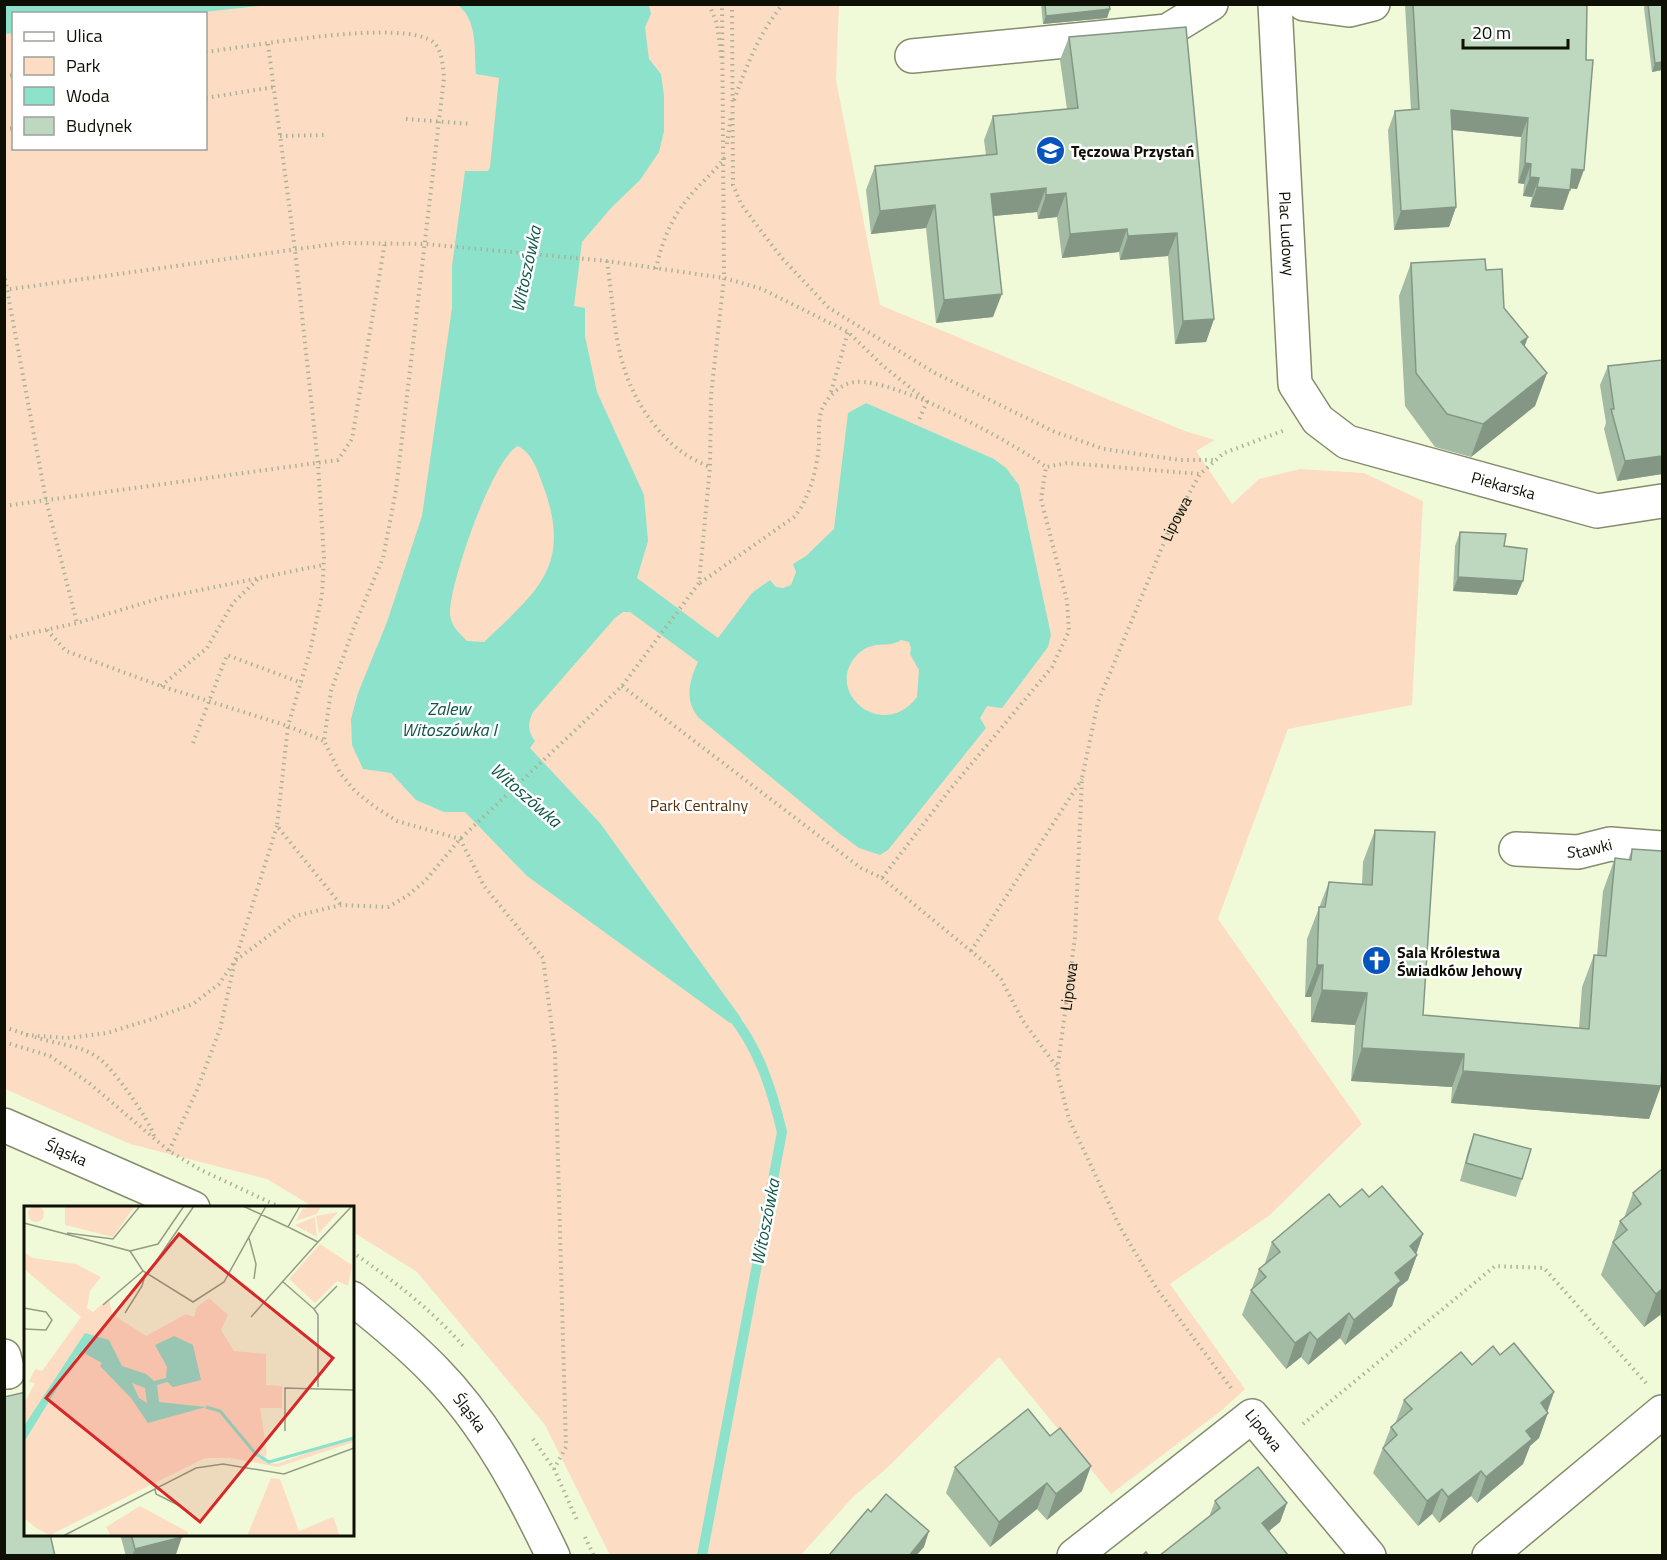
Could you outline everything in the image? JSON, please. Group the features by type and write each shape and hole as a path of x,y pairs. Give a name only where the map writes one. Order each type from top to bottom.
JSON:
{"street":[{"path":"912,56 1167,32 1211,4"},
{"name":"Plac Ludowy","path":"1275,4 1295,384 1317,420 1347,442"},
{"path":"1304,4 1349,10 1373,4"},
{"name":"Piekarska","path":"1347,442 1597,512 1662,501"},
{"name":"Stawki","path":"1516,849 1578,852 1610,844 1662,848"},
{"name":"Śląska","path":"4,1125 188,1206"},
{"name":"Śląska","path":"354,1300 436,1372 472,1416 518,1484 553,1556"},
{"path":"1489,1556 1662,1412"},
{"path":"1074,1556 1260,1427"},
{"name":"Lipowa","path":"1260,1427 1369,1556"}],"path":[{"path":"709,4 717,24 725,82"},
{"path":"699,583 710,466 711,395 724,278 723,4"},
{"path":"732,4 733,184 741,204 782,258 829,308 935,373 1055,432 1104,449 1180,460 1217,459"},
{"path":"656,269 664,236 673,219 693,191 724,159 733,103 749,57 769,21 783,4"},
{"path":"207,52 358,33 400,32 421,35 436,44 442,60 444,78 440,120 401,455 383,558 331,691 324,741 340,773 355,791 375,807 397,821 460,839 484,886 543,958 555,1052 566,1447 554,1470 578,1522"},
{"path":"170,1151 197,1090 220,1029 235,961 277,826 288,726 302,683 322,595 323,565 318,464 295,250 268,44"},
{"path":"207,98 274,87"},
{"path":"406,119 471,124"},
{"path":"280,136 324,135"},
{"path":"4,506 338,460 352,439 386,242"},
{"path":"6,290 341,243 426,244 607,261 724,278 762,289 848,332 882,365 927,401"},
{"path":"607,261 613,314 628,384 640,406 664,437 680,453 710,466"},
{"path":"4,273 46,500 77,623"},
{"path":"26,1035 68,1038 108,1033 193,1004 219,984 235,961 295,916 342,905 388,907 424,881 470,829 622,686 661,637 699,583 794,517 803,506 818,449 822,409 831,392 848,332"},
{"path":"831,392 855,381 875,384 927,401 1023,449 1046,467 1067,463 1200,474"},
{"path":"919,420 927,401"},
{"name":"Lipowa","path":"1260,1427 1157,1289 1120,1227 1069,1119 1058,1067 1075,937 1082,778 1098,702 1170,528 1200,474 1224,453 1268,435 1317,420"},
{"path":"882,878 948,792 1052,667 1069,631 1067,601 1041,499 1046,467"},
{"path":"4,639 77,623 161,598 323,565"},
{"path":"161,686 207,648 233,603 260,578"},
{"path":"47,630 66,651 161,686 288,726 324,741"},
{"path":"193,743 227,655 302,683"},
{"path":"622,686 861,868 882,878 971,951 1001,979 1023,1021 1058,1067"},
{"path":"971,951 1082,778"},
{"path":"277,826 342,905"},
{"path":"4,1027 99,1057 150,1122 154,1136"},
{"path":"4,1042 57,1060 89,1083 134,1124 154,1136 170,1151 199,1169 278,1206"},
{"path":"1260,1427 1303,1424 1496,1266 1544,1268 1647,1384"},
{"path":"582,1532 594,1556"}],"green space":[{"name":"Park Centralny","path":"5,5 839,5 836,80 880,305 1185,431 1215,440 1196,451 1232,504 1259,479 1300,469 1364,473 1423,501 1412,705 1288,729 1218,919 1362,1124 1270,1215 1170,1284 1245,1389 1221,1411 1111,1494 999,1357 887,1468 853,1497 801,1555 610,1555 545,1425 417,1272 354,1233 354,1206 311,1206 267,1179 130,1144 5,1089"}],"water":[{"path":"5,4 268,5 204,12 12,12 12,33 5,34"},
{"name":"Zalew Witoszówka I","path":"458,5 649,5 651,14 645,27 649,59 661,74 664,95 664,131 659,152 640,180 611,208 582,242 574,306 585,308 585,336 597,392 644,495 648,541 637,578 718,638 752,593 770,580 776,587 783,588 791,585 796,572 793,564 806,556 834,529 848,413 866,403 994,459 1006,468 1019,485 1051,635 1048,647 1002,708 987,706 980,718 986,728 888,850 880,855 859,848 840,834 699,718 691,705 690,698 690,684 698,662 630,612 623,612 615,618 533,712 529,726 535,741 530,748 600,823 741,1018 739,1023 730,1023 527,876 465,812 444,812 416,800 391,773 363,769 352,745 351,719 358,693 387,622 422,516 452,308 452,266 465,171 488,171 490,167 499,78 476,74 474,36 469,19","holes":["518,446 532,459 552,515 554,538 551,558 544,576 520,608 484,642 467,641 456,629 450,614 457,577 485,497 496,474","901,640 909,642 910,654 919,670 917,697 903,710 888,715 874,713 861,707 851,696 847,683 849,668 864,649"]}],"building":[{"path":"1045,4 1109,4 1110,9 1046,16"},
{"path":"1413,4 1587,4 1586,60 1593,60 1584,170 1572,169 1570,190 1537,187 1539,178 1530,177 1531,164 1525,163 1528,118 1451,110 1456,207 1401,211 1395,111 1419,109"},
{"path":"1648,4 1662,4 1662,62 1655,63"},
{"path":"1186,27 1214,319 1183,321 1177,233 1128,236 1127,229 1070,234 1066,193 1046,195 1046,188 991,194 1002,294 944,300 935,205 880,211 875,166 997,154 993,116 1078,108 1069,37"},
{"path":"1485,259 1486,270 1502,269 1504,308 1528,337 1521,342 1547,373 1483,424 1447,414 1416,373 1411,263"},
{"path":"1662,360 1662,456 1625,461 1611,409 1614,409 1608,366"},
{"path":"1460,532 1506,534 1504,546 1527,549 1523,581 1458,577"},
{"path":"1375,830 1435,832 1423,1015 1589,1029 1594,955 1606,956 1615,858 1631,860 1632,849 1662,851 1661,1086 1463,1071 1464,1054 1362,1048 1367,993 1322,990 1323,965 1317,965 1319,907 1325,907 1329,882 1372,885"},
{"path":"1474,1134 1531,1149 1522,1179 1466,1163"},
{"path":"1662,1169 1662,1289 1656,1294 1613,1242 1627,1230 1620,1221 1641,1204 1633,1193"},
{"path":"1382,1186 1423,1234 1410,1246 1417,1255 1395,1273 1401,1281 1354,1320 1349,1313 1317,1340 1310,1332 1295,1343 1251,1290 1266,1277 1259,1269 1280,1252 1272,1242 1329,1194 1340,1207 1362,1189 1369,1197"},
{"path":"1514,1343 1554,1392 1541,1403 1548,1413 1526,1431 1532,1439 1486,1477 1481,1471 1448,1497 1442,1489 1427,1501 1383,1448 1397,1435 1391,1427 1412,1409 1404,1400 1461,1352 1472,1365 1493,1346 1500,1355"},
{"path":"24,1392 24,1536 50,1536 55,1556 4,1556 4,1397"},
{"path":"1028,1409 1050,1436 1060,1428 1091,1466 1056,1494 1047,1483 999,1522 955,1467"},
{"path":"1258,1467 1287,1503 1262,1523 1288,1555 1159,1556 1220,1508 1215,1501"},
{"path":"886,1494 929,1531 909,1556 831,1556 830,1554 868,1509 871,1512"},
{"path":"132,1536 182,1536 182,1537 135,1549"}],"waterway":[{"name":"Witoszówka","path":"702,1556 782,1132 774,1101 757,1055 730,1013"}],"place":[{"name":"Tęczowa Przystań","path":"1050,151"},
{"name":"Sala Królestwa Świadków Jehowy","path":"1376,961"}]}
